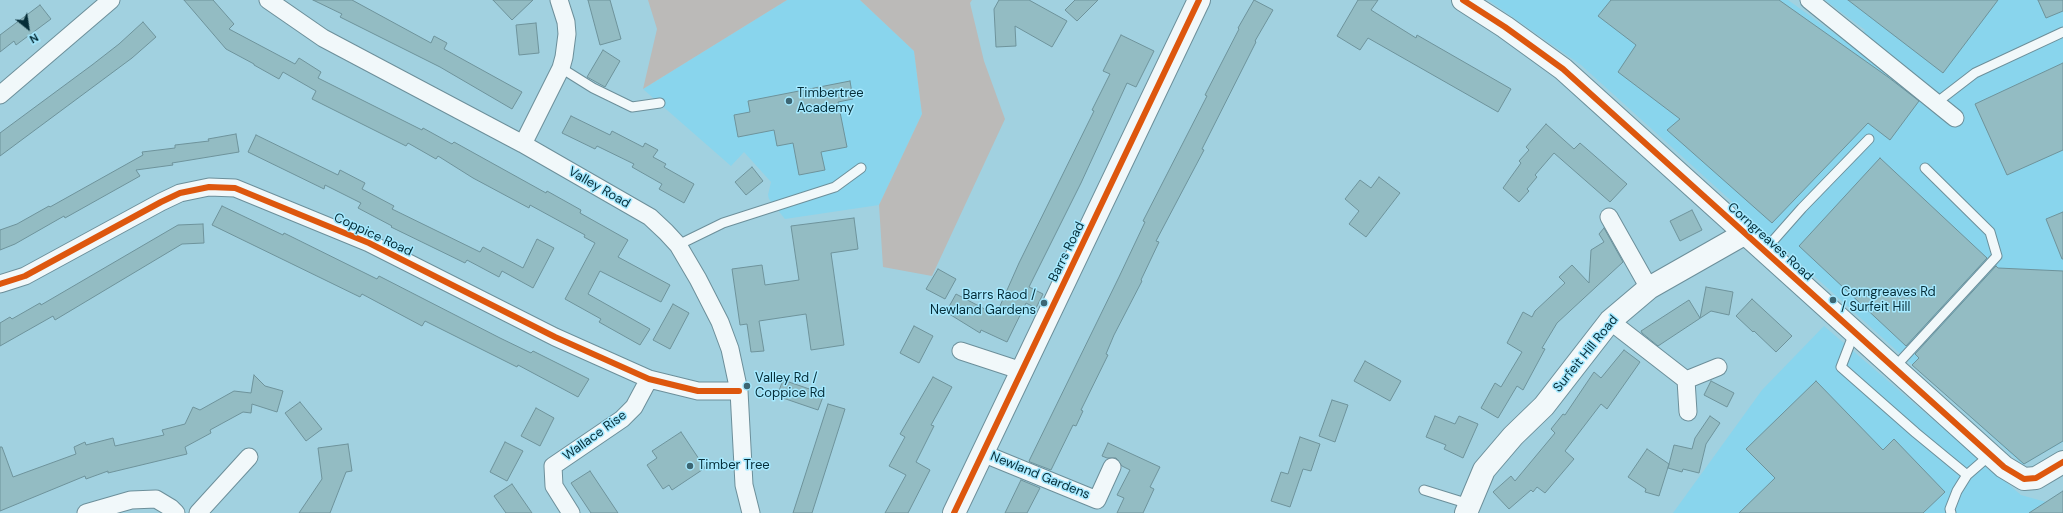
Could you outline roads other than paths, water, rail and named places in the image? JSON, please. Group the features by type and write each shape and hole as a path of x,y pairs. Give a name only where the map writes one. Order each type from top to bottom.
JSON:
{"street":[{"path":"0,95 111,0"},
{"name":"Valley Road","path":"268,0 323,38 522,144 650,217 678,245 698,279 720,322 730,349 739,391 744,485 751,513"},
{"path":"522,144 561,68 564,57 567,34 566,22 559,0"},
{"name":"Barrs Road","path":"954,513 1199,0"},
{"name":"Corngreaves Road","path":"1463,0 1505,27 1563,69 1744,234 2004,467 2024,479 2036,478 2063,462"},
{"path":"1815,2 1955,118"},
{"name":"Coppice Road","path":"0,284 25,276 180,193 209,187 235,188 369,243 555,337 649,379 698,392 739,391"},
{"path":"1609,217 1649,288"},
{"name":"Surfeit Hill Road","path":"1467,509 1484,470 1513,436 1544,406 1610,321 1649,288 1744,234"},
{"path":"1610,321 1686,380 1688,412"},
{"path":"961,351 1022,371"},
{"path":"1686,380 1718,367"},
{"name":"Wallace Rise","path":"571,513 554,486 553,466 622,419 634,406 649,379"},
{"name":"Newland Gardens","path":"982,453 1098,506 1112,467"},
{"path":"198,513 249,457"},
{"path":"86,513 131,500 156,499 171,508 176,513"}],"lane":[{"path":"1936,103 1962,81 1976,72 2063,32"},
{"path":"561,68 593,88 632,107 660,103"},
{"path":"1764,251 1802,208 1869,139"},
{"path":"678,245 723,223 835,187 861,168"},
{"path":"1894,368 1997,256 1990,232 1925,168"},
{"path":"1854,332 1842,367 1916,433 1967,475"},
{"path":"1952,513 1950,509 1957,491 1967,475 1990,455"},
{"path":"1424,490 1467,509"}],"place":[{"name":"Timbertree Academy","path":"789,101"},
{"name":"Corngreaves Rd / Surfeit Hill","path":"1833,300"},
{"name":"Barrs Raod / Newland Gardens","path":"1044,303"},
{"name":"Valley Rd / Coppice Rd","path":"747,386"},
{"name":"Timber Tree","path":"690,466"}]}
